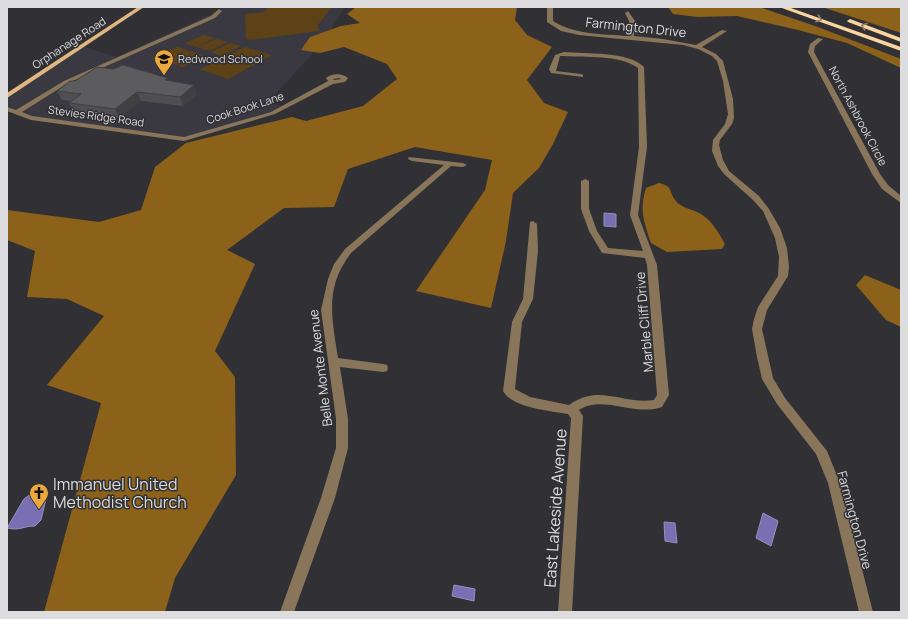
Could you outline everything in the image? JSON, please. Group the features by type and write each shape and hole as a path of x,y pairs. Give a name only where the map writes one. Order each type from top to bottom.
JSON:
{"highway":[{"path":"782,7 856,32 901,50"},
{"path":"845,20 901,40"}],"main road":[{"name":"Orphanage Road","path":"7,95 141,7"}],"street":[{"name":"Farmington Drive","path":"550,7 549,20 552,25 559,29 577,33 678,43 698,47 714,55 720,61 731,104 732,116 730,122 717,137 715,143 719,162 761,204 773,222 782,248 785,270 783,276 762,310 757,329 768,379 781,401 821,451 834,483 866,612"},
{"path":"16,113 66,82 108,62 218,11 213,16 121,59 108,62"},
{"path":"628,13 632,21 631,38"},
{"path":"698,47 724,31"},
{"name":"North Ashbrook Circle","path":"820,39 812,45 811,52 876,174 885,186 901,200"},
{"name":"Marble Cliff Drive","path":"571,410 579,404 592,399 646,407 658,404 662,395 652,265 634,215 635,198 643,147 642,67 636,63 625,60 564,54 558,56 552,70 553,72 581,76"},
{"name":"Cook Book Lane","path":"184,139 273,113 332,82"},
{"name":"Stevies Ridge Road","path":"7,109 31,118 184,139"},
{"path":"412,159 463,165"},
{"name":"Belle Monte Avenue","path":"287,612 328,498 342,448 342,419 326,310 328,293 341,259 348,251 449,164"},
{"path":"585,182 585,208 593,231 605,251 648,255"},
{"path":"534,224 534,251 528,299 517,322 509,391 515,397 522,400 571,410"},
{"path":"334,362 383,368"},
{"name":"East Lakeside Avenue","path":"565,612 577,416 571,410"}],"shaded area":[{"name":"Redwood School","path":"223,7 345,7 324,41 268,102 286,108 184,139 31,118 7,109 7,96 82,46 116,57 218,11"},
{"path":"268,7 332,7 317,26 319,31 251,40 246,39 245,14 265,12"},
{"path":"356,7 517,7 515,20 527,35 552,47 527,80 544,103 568,112 553,144 539,168 513,193 506,241 491,308 416,291 485,190 492,160 415,147 348,169 334,207 284,208 227,250 255,264 215,351 235,377 236,475 175,578 165,612 44,612 101,403 47,385 104,316 67,299 27,297 35,251 7,240 7,210 99,222 141,210 155,167 186,143 292,117 306,121 363,106 397,79 387,64 344,47 320,53 301,50 310,37 341,26 360,23 347,14"},
{"path":"668,7 759,7 818,27 901,59 901,68 847,43 798,30 737,16 698,17 673,14"},
{"path":"822,7 901,7 901,33"},
{"path":"204,35 215,38 196,47 185,43"},
{"path":"216,39 228,42 209,51 197,47"},
{"path":"230,43 241,46 222,56 211,52"},
{"path":"177,47 206,56 183,67 154,57"},
{"path":"245,47 272,55 228,79 200,69"},
{"path":"659,183 669,188 675,200 680,204 704,216 711,223 725,244 722,249 667,252 651,243 644,222 643,203 646,188"},
{"path":"604,213 616,214 616,227 604,226"},
{"path":"865,275 901,290 901,327 886,320 856,285"},
{"path":"32,493 46,499 41,520 35,526 19,529 7,528 24,499"},
{"path":"763,513 778,521 771,546 756,538"},
{"path":"664,522 675,523 677,543 665,541"},
{"path":"454,585 475,589 474,601 452,596"}],"building":[{"path":"123,65 168,78 165,80 194,85 180,97 137,92 115,109 69,103 81,94 57,91 70,81 75,81 97,67 114,69"}],"place":[{"name":"Redwood School","path":"164,76"},
{"name":"Immanuel United Methodist Church","path":"39,510"}]}
